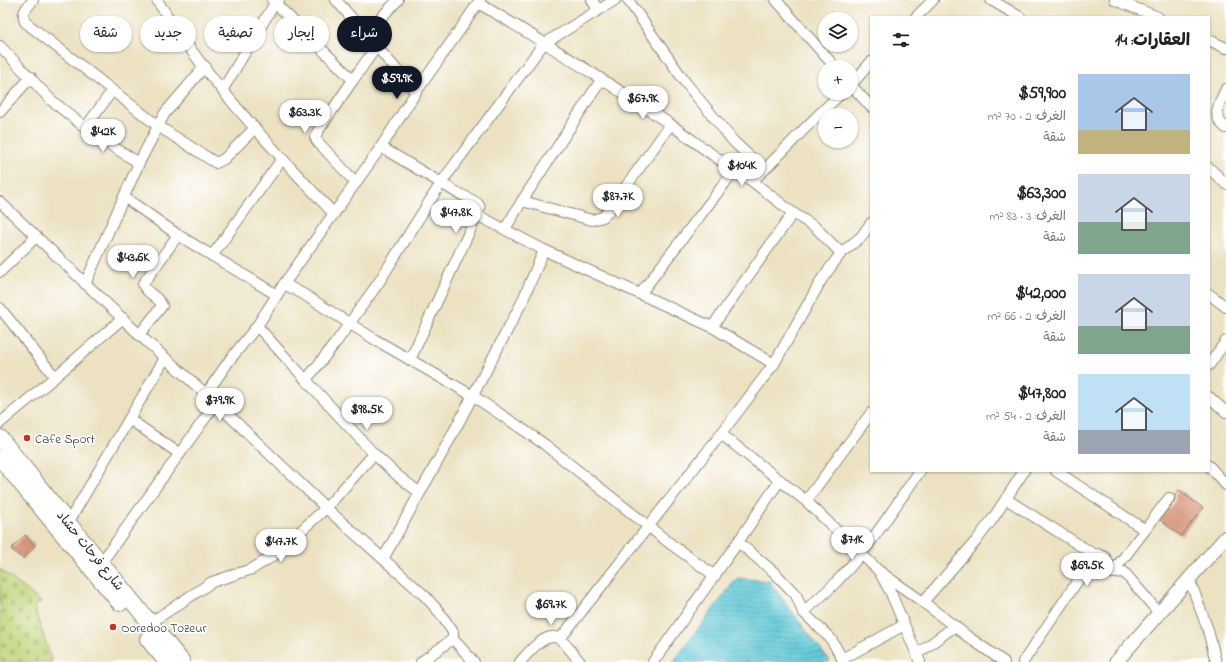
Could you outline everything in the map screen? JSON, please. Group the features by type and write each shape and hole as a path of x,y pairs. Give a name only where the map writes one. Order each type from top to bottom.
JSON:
{"main road":[{"name":"شارع فرحات حشاد","path":"0,438 182,662"},
{"name":"شارع فرحات حشاد","path":"0,458 167,662"}],"street":[{"path":"33,0 24,12 23,16 25,22 158,126 216,163 224,159 255,128"},
{"path":"158,0 179,34 255,128 334,214"},
{"path":"382,16 398,0"},
{"path":"592,0 598,10"},
{"path":"306,380 334,346 379,282 441,183 545,42 615,0"},
{"path":"628,0 685,82 734,142 764,170"},
{"path":"776,0 829,60"},
{"path":"917,16 933,0"},
{"path":"992,0 1015,16"},
{"path":"1117,0 1156,16"},
{"path":"223,89 275,1 353,80"},
{"path":"339,1 352,16"},
{"path":"206,394 229,361 257,326 284,284 381,147 416,92 464,24 478,1 545,42 670,125 734,171 752,181 815,227 841,253"},
{"path":"1210,40 1226,48"},
{"path":"0,46 52,100 96,136 139,162"},
{"path":"356,183 315,137 373,52"},
{"path":"382,52 416,92"},
{"path":"858,77 870,63"},
{"path":"85,284 139,162 158,126 172,104 205,66"},
{"path":"0,112 30,77"},
{"path":"505,229 602,80"},
{"path":"1226,89 1216,115 1219,121 1226,128"},
{"path":"86,127 112,91"},
{"path":"858,93 870,107"},
{"path":"752,181 781,154 823,109 834,100"},
{"path":"522,201 592,220 603,217 608,213 670,125"},
{"path":"381,147 476,202 480,208 410,360"},
{"path":"212,256 282,158"},
{"path":"1210,169 1226,184"},
{"path":"640,294 734,171"},
{"path":"124,197 178,235 277,295"},
{"path":"0,202 85,284 123,318 139,335 216,403 326,508 414,587 440,613 453,632 453,639 474,662"},
{"path":"712,327 793,212"},
{"path":"477,215 544,250 712,327 774,364"},
{"path":"560,639 774,364 819,286 841,253 861,237 870,224"},
{"path":"139,335 162,306 161,302 147,291 143,284 178,235"},
{"path":"0,272 36,237"},
{"path":"383,558 473,396 519,307 544,250"},
{"path":"284,284 303,294 374,339 473,396 544,444 672,545 715,576"},
{"path":"1210,295 1226,307"},
{"path":"0,308 55,377"},
{"path":"0,423 123,318"},
{"path":"257,326 374,454 398,476 420,493"},
{"path":"1210,364 1226,341"},
{"path":"68,523 165,358"},
{"path":"1210,398 1226,412"},
{"path":"102,563 216,403"},
{"path":"806,501 870,414"},
{"path":"129,419 180,454"},
{"path":"721,434 806,501 879,571 1004,662"},
{"path":"150,623 212,582 252,569 273,556 326,508 374,454"},
{"path":"1210,467 1226,485"},
{"path":"803,612 827,592 861,554 919,472"},
{"path":"923,602 976,541 994,517 1023,472"},
{"path":"1058,472 1145,530"},
{"path":"653,662 715,576 780,480"},
{"path":"1006,498 1095,555 1101,554 1105,557 1112,573"},
{"path":"1112,573 1169,498"},
{"path":"1116,662 1226,537"},
{"path":"738,542 796,594 803,612 831,639 843,660 904,625"},
{"path":"1023,662 1095,555"},
{"path":"879,571 890,591 918,658 954,626"},
{"path":"1112,573 1124,572 1159,613"},
{"path":"1189,578 1208,630 1216,662"},
{"path":"520,662 537,644 546,638 553,636 560,639 580,662"},
{"path":"421,662 453,639"}],"green space":[{"path":"0,569 41,602 34,606 52,662 0,662"}],"water":[{"path":"737,578 769,581 830,662 673,662"}],"building":[{"path":"1179,490 1203,508 1181,536 1160,520 1174,502 1175,495"},
{"path":"25,535 35,546 23,559 11,549"}],"place":[{"name":"Cafe Sport","path":"27,438"},
{"name":"Ooredoo Tozeur","path":"113,627"}]}
